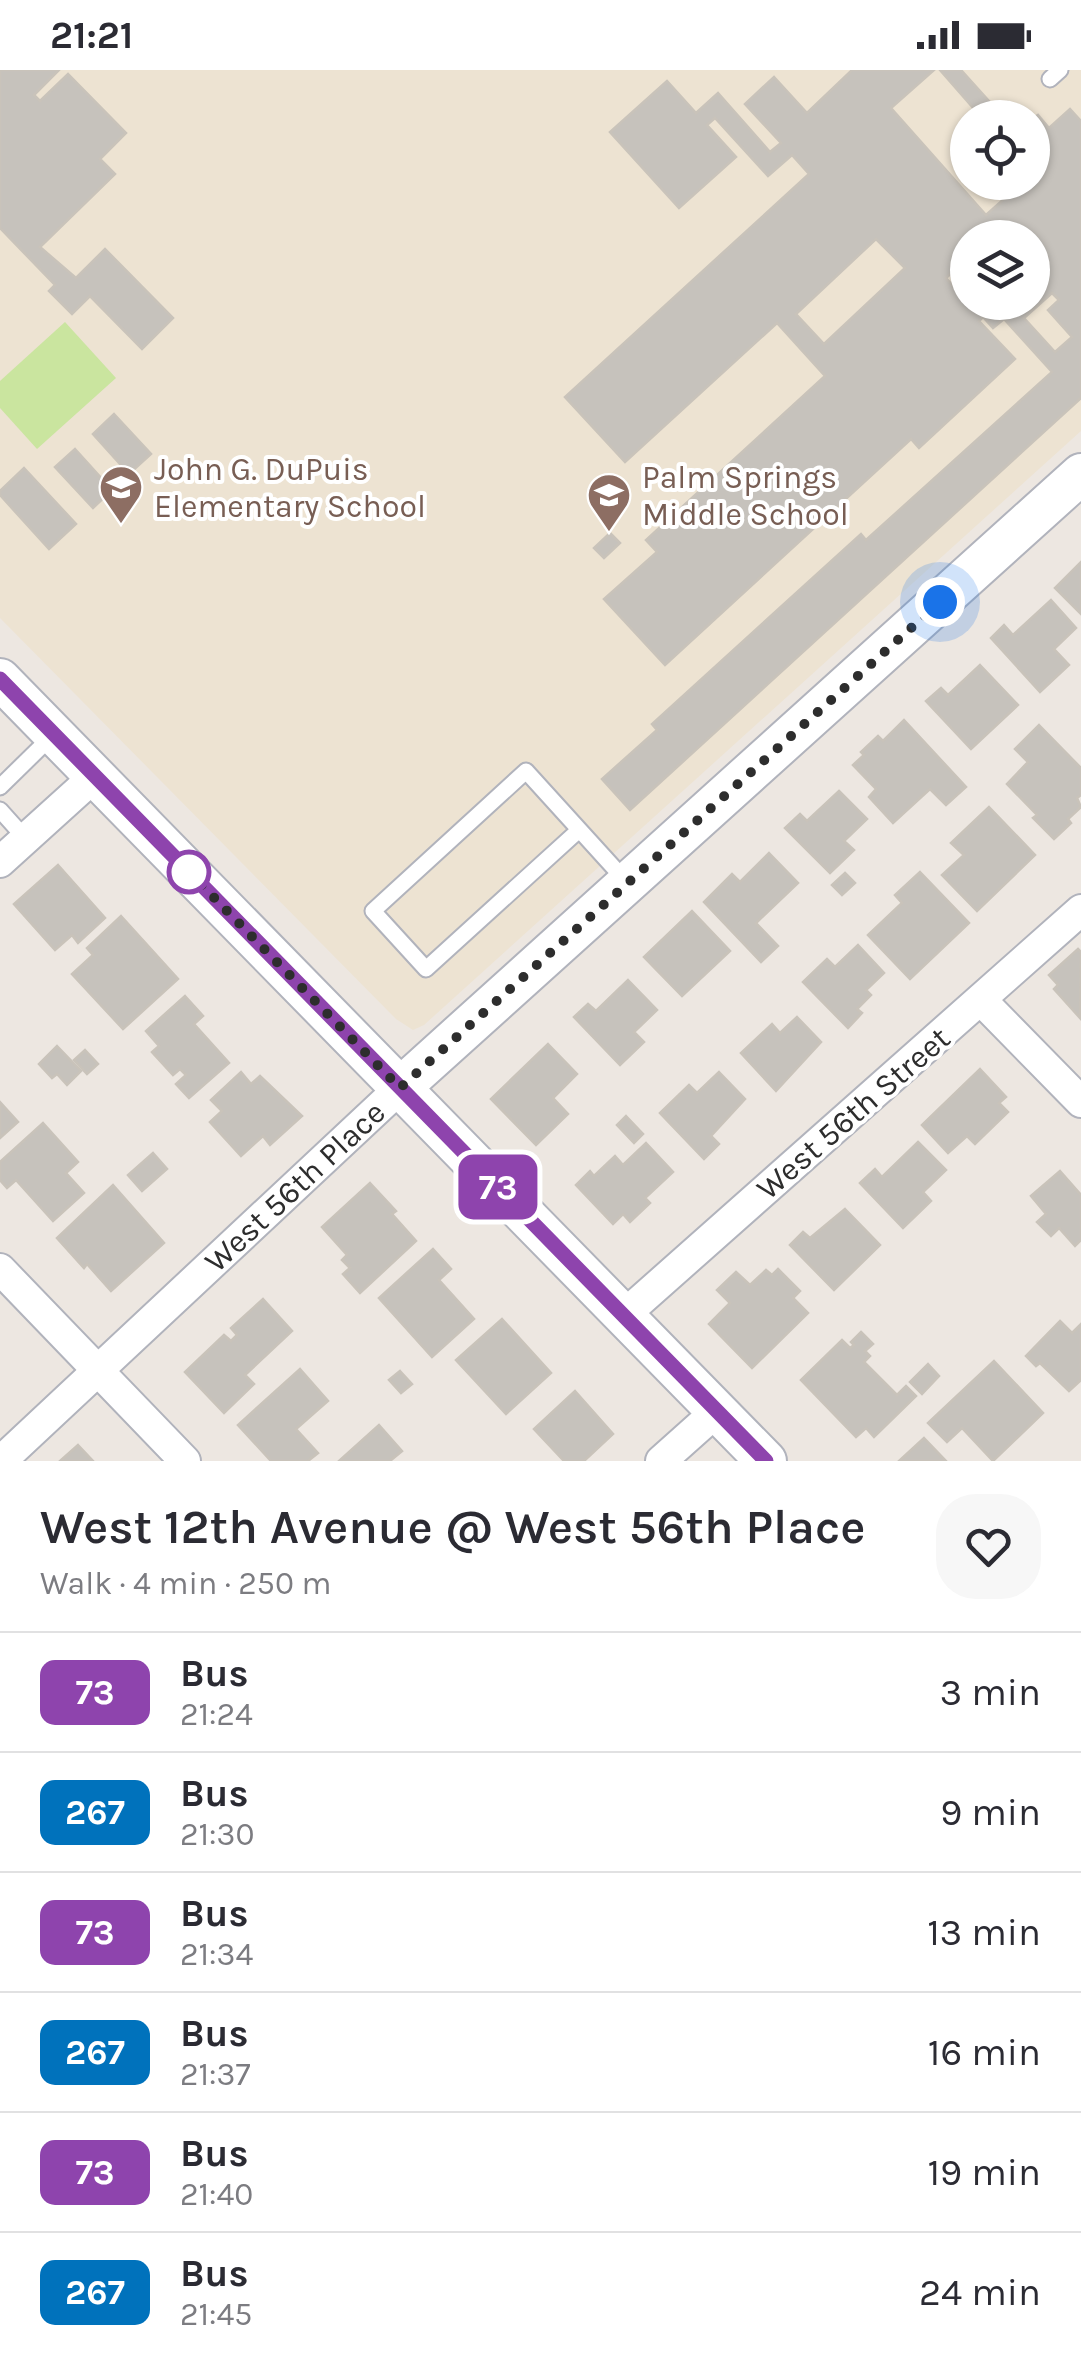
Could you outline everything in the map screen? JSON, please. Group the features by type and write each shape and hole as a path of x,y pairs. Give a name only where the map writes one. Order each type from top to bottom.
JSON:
{"main road":[{"name":"West 56th Place","path":"400,1088 1081,474"},
{"path":"0,679 766,1461"}],"street":[{"path":"0,862 95,776"},
{"name":"West 56th Street","path":"624,1316 1081,910"},
{"path":"981,1000 1081,1102"},
{"name":"West 56th Place","path":"0,1461 400,1088"},
{"path":"0,1270 184,1461"},
{"path":"661,1461 717,1411"}],"lane":[{"path":"0,787 54,734"},
{"path":"579,830 426,969 373,910 526,771 628,883"},
{"path":"0,810 26,838"}],"shaded area":[{"name":"Palm Springs Middle School","path":"0,70 1081,70 1081,431 424,1025 413,1030 396,1019 0,618"}],"green space":[{"path":"65,322 116,378 37,449 0,408 0,381"}],"building":[{"path":"0,70 59,70 34,95 40,101 68,74 126,133 100,159 115,174 40,247 76,278 105,249 173,318 142,349 90,296 72,314 49,291 55,285 0,228"},
{"path":"852,70 934,70 891,108 950,174 950,200 973,200 986,215 1003,200 1050,200 1050,127 1070,109 1081,121 1081,398 630,810 602,779 657,730 652,724 861,534 866,540 1052,372 1005,320 1026,320 1055,352 1072,337 1050,312 1059,300 1050,295 1050,220 950,220 950,274 946,278 950,282 950,320 980,320 1015,359 919,448 911,439 665,665 604,599 657,552 646,540 825,376 777,323 625,462 565,397 809,174 792,155 768,176 715,118 707,125 736,157 679,208 610,132 667,81 696,113 718,93 770,152 781,143 745,104 774,77 807,113","holes":["876,239 905,268 824,344 796,314"]},
{"path":"940,70 961,70 988,100 966,100"},
{"path":"986,320 1003,320 993,328"},
{"path":"114,414 151,454 129,474 93,434"},
{"path":"75,449 112,490 93,508 55,467"},
{"path":"24,468 76,524 49,549 0,495"},
{"path":"610,533 620,543 604,558 594,548"},
{"path":"1081,562 1081,614 1055,588"},
{"path":"1051,600 1076,628 1054,649 1069,665 1040,692 991,638 1004,625 1013,635"},
{"path":"980,665 1018,705 971,749 926,701 941,688 948,695"},
{"path":"904,720 966,787 946,805 930,789 893,823 869,797 876,789 853,765 878,736 883,741"},
{"path":"1039,725 1081,768 1081,795 1077,798 1081,807 1054,839 1007,784 1028,762 1015,749"},
{"path":"839,791 867,819 844,841 854,850 830,873 785,828 800,814 807,821"},
{"path":"989,807 1035,855 977,911 942,875 964,855 951,843"},
{"path":"769,853 798,883 756,923 778,946 761,962 704,902 732,874 740,882"},
{"path":"58,865 105,918 78,943 72,935 55,950 14,904"},
{"path":"920,872 969,923 910,979 868,935 902,903 895,895"},
{"path":"845,873 855,883 842,895 832,885"},
{"path":"692,911 730,951 682,996 644,957"},
{"path":"121,916 178,979 123,1029 72,974 93,955 87,948"},
{"path":"858,945 884,973 866,990 871,995 857,1009 862,1013 848,1028 803,982 827,959 835,967"},
{"path":"1078,949 1080,1018 1054,989 1058,985 1049,975"},
{"path":"628,980 657,1010 634,1032 644,1042 620,1065 574,1017 588,1004 596,1011"},
{"path":"185,996 203,1016 194,1024 229,1063 189,1098 176,1084 186,1075 180,1069 173,1075 152,1052 159,1046 146,1031"},
{"path":"797,1017 821,1042 776,1091 741,1053 772,1024 780,1033"},
{"path":"548,1044 577,1074 553,1098 568,1114 536,1145 491,1099"},
{"path":"57,1046 81,1071 67,1085 57,1074 52,1078 39,1064"},
{"path":"85,1050 98,1064 87,1074 74,1060"},
{"path":"980,1069 1006,1097 999,1103 1008,1112 975,1144 967,1136 948,1153 922,1125"},
{"path":"241,1072 251,1084 260,1076 302,1116 270,1145 263,1136 241,1156 210,1122 222,1111 211,1100"},
{"path":"719,1072 745,1099 711,1136 719,1144 704,1159 660,1113 689,1085 697,1093"},
{"path":"0,1102 18,1122 0,1138"},
{"path":"626,1116 643,1134 634,1143 617,1125"},
{"path":"43,1123 78,1162 66,1173 84,1193 53,1221 16,1180 7,1188 0,1180 0,1162"},
{"path":"918,1142 946,1170 923,1192 931,1201 903,1228 860,1183 875,1169 882,1177"},
{"path":"646,1143 673,1172 645,1198 650,1203 630,1222 623,1214 613,1224 576,1185 590,1171 594,1176 615,1156 623,1165"},
{"path":"153,1153 167,1169 142,1191 128,1175"},
{"path":"1060,1171 1081,1195 1081,1240 1075,1246 1059,1228 1051,1236 1037,1222 1046,1214 1031,1196"},
{"path":"370,1183 416,1241 360,1293 343,1274 350,1268 342,1260 347,1255 322,1227"},
{"path":"113,1185 164,1243 111,1291 57,1238"},
{"path":"845,1209 880,1245 834,1290 790,1245 803,1232 810,1238"},
{"path":"433,1249 451,1269 439,1280 474,1319 432,1357 379,1298"},
{"path":"778,1269 800,1291 793,1298 808,1313 752,1368 709,1324 730,1303 717,1290 736,1272 750,1285 766,1270 772,1275"},
{"path":"263,1299 292,1331 245,1375 254,1384 224,1413 185,1372 224,1335 231,1341 237,1335 231,1328"},
{"path":"502,1319 551,1373 506,1414 456,1360"},
{"path":"1060,1321 1072,1333 1081,1324 1081,1380 1069,1391 1040,1363 1036,1366 1026,1356"},
{"path":"861,1332 873,1344 865,1351 870,1356 864,1362 897,1395 906,1386 916,1396 874,1437 866,1428 856,1437 801,1380 842,1340 850,1348 854,1345 851,1342"},
{"path":"994,1361 1043,1413 993,1461 962,1428 947,1442 928,1423"},
{"path":"928,1364 939,1376 922,1394 910,1382"},
{"path":"300,1369 328,1401 296,1429 318,1453 308,1461 271,1461 238,1425"},
{"path":"400,1371 412,1384 401,1393 389,1380"},
{"path":"575,1391 613,1434 584,1461 564,1461 534,1429"},
{"path":"379,1425 402,1451 390,1461 339,1461"},
{"path":"924,1438 946,1461 899,1461"},
{"path":"78,1445 93,1461 60,1461"}],"bus line":[{"name":"73","path":"0,679 766,1461"}],"place":[{"name":"John G. DuPuis Elementary School","path":"121,525"},
{"name":"Palm Springs Middle School","path":"609,533"}],"route":[{"path":"189,872 400,1088 940,602"}]}
